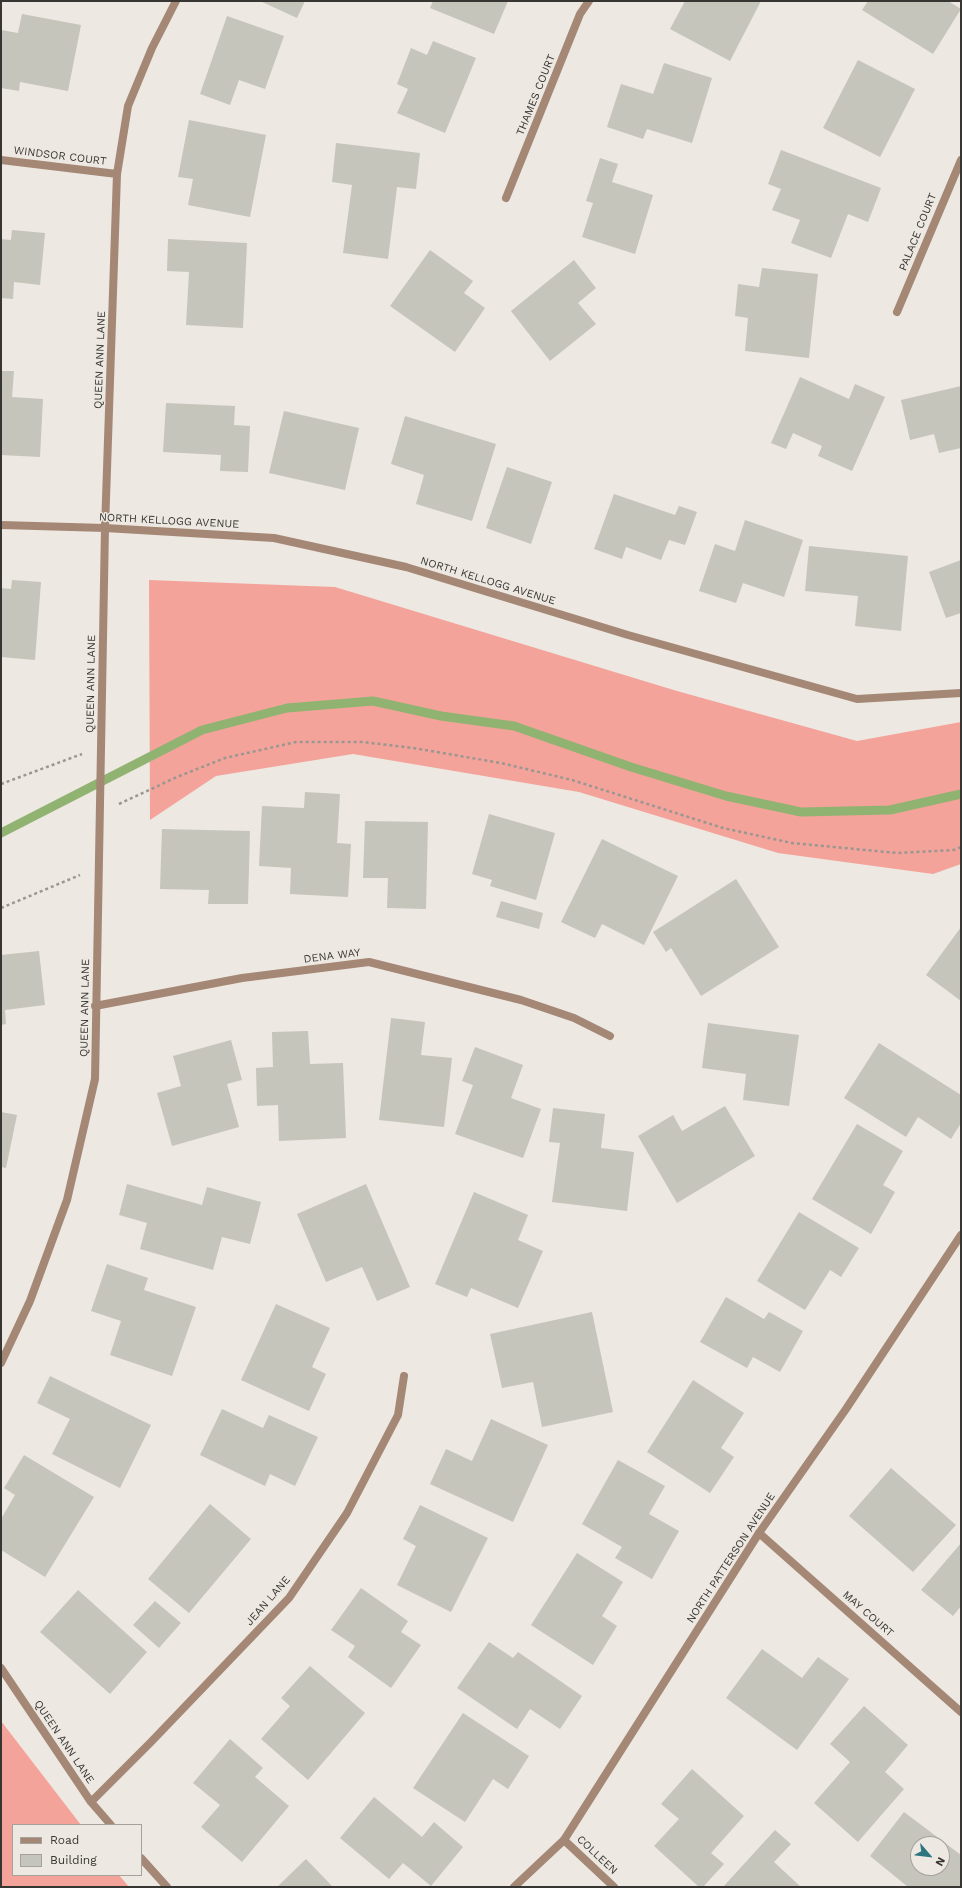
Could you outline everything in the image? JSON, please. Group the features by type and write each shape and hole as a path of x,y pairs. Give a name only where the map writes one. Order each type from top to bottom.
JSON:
{"street":[{"name":"QUEEN ANN LANE","path":"1,1363 30,1301 67,1200 95,1079 95,1006 105,528 117,174 128,106 152,48 176,1"},
{"name":"THAMES COURT","path":"506,198 580,14 589,1"},
{"name":"WINDSOR COURT","path":"1,160 117,174"},
{"name":"PALACE COURT","path":"897,312 961,160"},
{"name":"NORTH KELLOGG AVENUE","path":"1,525 105,528 274,538 406,567 628,635 857,699 961,693"},
{"name":"DENA WAY","path":"95,1006 242,978 369,962 521,1000 574,1018 610,1036"},
{"name":"NORTH PATTERSON AVENUE","path":"514,1887 564,1840 759,1533 846,1409 961,1235"},
{"name":"JEAN LANE","path":"90,1802 151,1742 289,1598 347,1513 395,1422 398,1415 404,1376"},
{"name":"MAY COURT","path":"759,1533 961,1712"},
{"name":"QUEEN ANN LANE","path":"1,1668 90,1802 110,1824"},
{"name":"COLLEEN","path":"564,1840 614,1887"},
{"path":"142,1859 167,1887"}],"path":[{"path":"100,813 177,777 225,758 296,742 363,742 413,748 501,763 572,780 723,828 792,843 897,854 954,850 961,847"},
{"path":"1,784 101,747"},
{"path":"1,908 98,867"}],"shaded area":[{"path":"149,580 335,587 677,691 857,741 961,722 961,864 933,874 778,853 579,792 353,754 216,776 150,820"},
{"path":"1,1721 80,1824 12,1824 12,1876 120,1876 129,1887 1,1887"}],"building":[{"path":"260,1 305,1 297,18"},
{"path":"433,1 508,1 494,34 430,8"},
{"path":"685,1 761,1 730,61 670,29"},
{"path":"868,1 948,1 961,9 933,54 862,10"},
{"path":"22,14 81,25 68,91 20,82 19,91 1,88 1,30 18,33"},
{"path":"227,16 284,36 265,89 239,80 230,105 200,94"},
{"path":"433,41 476,58 445,133 397,113 408,89 397,84 411,48 427,55"},
{"path":"858,60 915,89 880,157 823,128"},
{"path":"664,63 712,78 692,143 647,129 643,139 607,127 621,84 653,94"},
{"path":"189,120 266,135 250,217 188,205 193,179 178,177"},
{"path":"336,143 420,153 416,189 397,187 388,259 343,253 352,185 332,182"},
{"path":"781,150 881,188 868,222 848,214 831,258 791,243 800,220 772,210 781,189 768,184"},
{"path":"600,158 618,164 612,182 653,195 635,254 582,237 593,203 586,201"},
{"path":"12,230 45,233 40,285 14,282 13,299 1,298 1,239 11,240"},
{"path":"168,239 247,243 243,328 186,325 189,272 167,271"},
{"path":"430,250 473,281 464,293 485,308 455,352 390,306"},
{"path":"574,260 596,288 578,303 596,324 550,361 511,311"},
{"path":"762,268 818,274 809,358 745,351 748,318 735,316 738,284 759,287"},
{"path":"1,371 14,371 12,397 43,399 40,457 1,455"},
{"path":"800,377 849,399 855,384 885,397 852,471 818,456 822,446 793,433 786,449 771,443"},
{"path":"961,386 961,448 939,453 934,434 910,440 901,400"},
{"path":"166,403 235,406 234,425 250,426 248,472 220,471 221,455 163,452"},
{"path":"284,411 359,428 345,490 269,473"},
{"path":"405,416 496,444 472,521 416,504 424,475 391,464"},
{"path":"507,467 552,482 531,544 486,528"},
{"path":"614,494 675,515 679,506 697,512 685,545 669,540 661,560 626,547 622,559 594,549"},
{"path":"745,520 803,540 784,597 743,583 736,603 699,591 715,544 735,551"},
{"path":"809,546 908,556 901,631 855,626 858,596 805,591"},
{"path":"961,560 961,613 946,618 929,572"},
{"path":"12,580 41,582 35,660 1,657 1,588 11,589"},
{"path":"305,792 340,794 337,843 351,844 348,897 290,894 291,868 259,866 262,806 304,808"},
{"path":"489,814 555,833 536,900 490,886 492,880 472,874"},
{"path":"365,821 428,822 426,909 387,908 388,878 363,878"},
{"path":"162,829 250,831 248,904 208,904 209,890 160,889"},
{"path":"602,839 678,876 644,945 602,924 595,938 561,922"},
{"path":"736,879 779,947 701,996 671,948 666,952 653,932"},
{"path":"501,901 543,913 539,929 496,917"},
{"path":"961,927 961,1001 926,975"},
{"path":"39,951 45,1005 5,1010 6,1024 1,1025 1,955"},
{"path":"391,1018 425,1022 421,1055 452,1058 444,1127 379,1120"},
{"path":"708,1023 799,1035 789,1106 743,1100 746,1074 702,1068"},
{"path":"308,1031 310,1064 343,1063 346,1138 279,1141 278,1105 257,1106 256,1068 273,1067 272,1032"},
{"path":"231,1040 242,1080 227,1084 239,1127 172,1146 157,1093 181,1086 173,1056"},
{"path":"879,1043 961,1095 961,1123 951,1139 918,1117 906,1137 844,1098"},
{"path":"475,1047 523,1065 511,1098 541,1109 523,1158 455,1134 473,1085 462,1081"},
{"path":"725,1106 755,1156 677,1203 638,1136 673,1115 682,1131"},
{"path":"553,1108 605,1114 601,1148 634,1152 627,1211 552,1202 560,1143 549,1142"},
{"path":"1,1112 17,1115 6,1168 1,1167"},
{"path":"857,1124 903,1151 883,1185 895,1192 871,1234 812,1199"},
{"path":"127,1184 202,1205 207,1187 261,1202 250,1244 222,1237 213,1270 140,1249 147,1223 119,1215"},
{"path":"366,1184 410,1287 377,1301 362,1267 326,1282 297,1214"},
{"path":"474,1192 528,1215 518,1240 543,1251 518,1308 471,1288 467,1297 435,1284"},
{"path":"799,1212 859,1248 841,1277 830,1270 805,1310 757,1281"},
{"path":"107,1264 148,1278 144,1290 196,1307 172,1376 110,1355 121,1321 91,1311"},
{"path":"726,1297 764,1319 769,1312 803,1331 780,1372 753,1357 747,1368 700,1342"},
{"path":"276,1304 330,1328 312,1367 326,1374 309,1411 241,1380"},
{"path":"592,1312 613,1412 542,1427 533,1382 502,1388 490,1334"},
{"path":"50,1376 151,1425 120,1488 52,1454 70,1419 37,1403"},
{"path":"693,1380 744,1413 721,1448 734,1457 710,1493 647,1452"},
{"path":"222,1409 263,1428 269,1415 318,1437 295,1486 270,1474 265,1486 200,1455"},
{"path":"491,1419 548,1445 513,1522 430,1484 446,1449 472,1461"},
{"path":"24,1455 94,1497 45,1577 1,1550 1,1519 15,1495 4,1488"},
{"path":"618,1460 665,1486 649,1514 679,1531 652,1579 615,1558 622,1547 582,1524"},
{"path":"891,1468 956,1525 913,1572 849,1516"},
{"path":"210,1504 251,1539 189,1613 148,1579"},
{"path":"420,1505 488,1538 451,1612 397,1585 416,1546 403,1539"},
{"path":"961,1543 961,1606 953,1616 921,1590"},
{"path":"577,1553 623,1582 602,1616 617,1626 593,1665 531,1625"},
{"path":"361,1588 408,1621 401,1632 421,1645 391,1688 348,1657 355,1646 331,1630"},
{"path":"78,1590 147,1652 110,1694 40,1632"},
{"path":"155,1601 181,1623 159,1648 133,1625"},
{"path":"489,1642 513,1658 518,1652 582,1696 560,1729 530,1709 517,1729 457,1688"},
{"path":"762,1649 802,1678 818,1657 849,1679 797,1750 726,1698"},
{"path":"310,1666 365,1713 308,1780 261,1739 290,1706 281,1698"},
{"path":"864,1706 908,1745 885,1772 904,1789 858,1842 814,1803 850,1762 830,1744"},
{"path":"463,1713 529,1756 508,1789 493,1779 465,1822 413,1788"},
{"path":"230,1739 263,1768 255,1777 289,1806 242,1862 201,1827 220,1805 193,1783"},
{"path":"692,1769 744,1816 711,1853 724,1864 703,1887 699,1887 654,1846 679,1819 661,1804"},
{"path":"374,1797 422,1837 434,1822 463,1847 431,1886 403,1863 389,1879 340,1838"},
{"path":"904,1812 936,1836 910,1836 910,1876 950,1876 950,1847 961,1855 961,1887 908,1887 870,1856"},
{"path":"775,1830 791,1844 774,1862 801,1887 723,1887"},
{"path":"306,1859 333,1887 277,1887"}],"waterway":[{"path":"1,833 202,730 287,708 373,701 441,716 514,726 631,767 726,796 801,812 890,810 961,794"}]}
